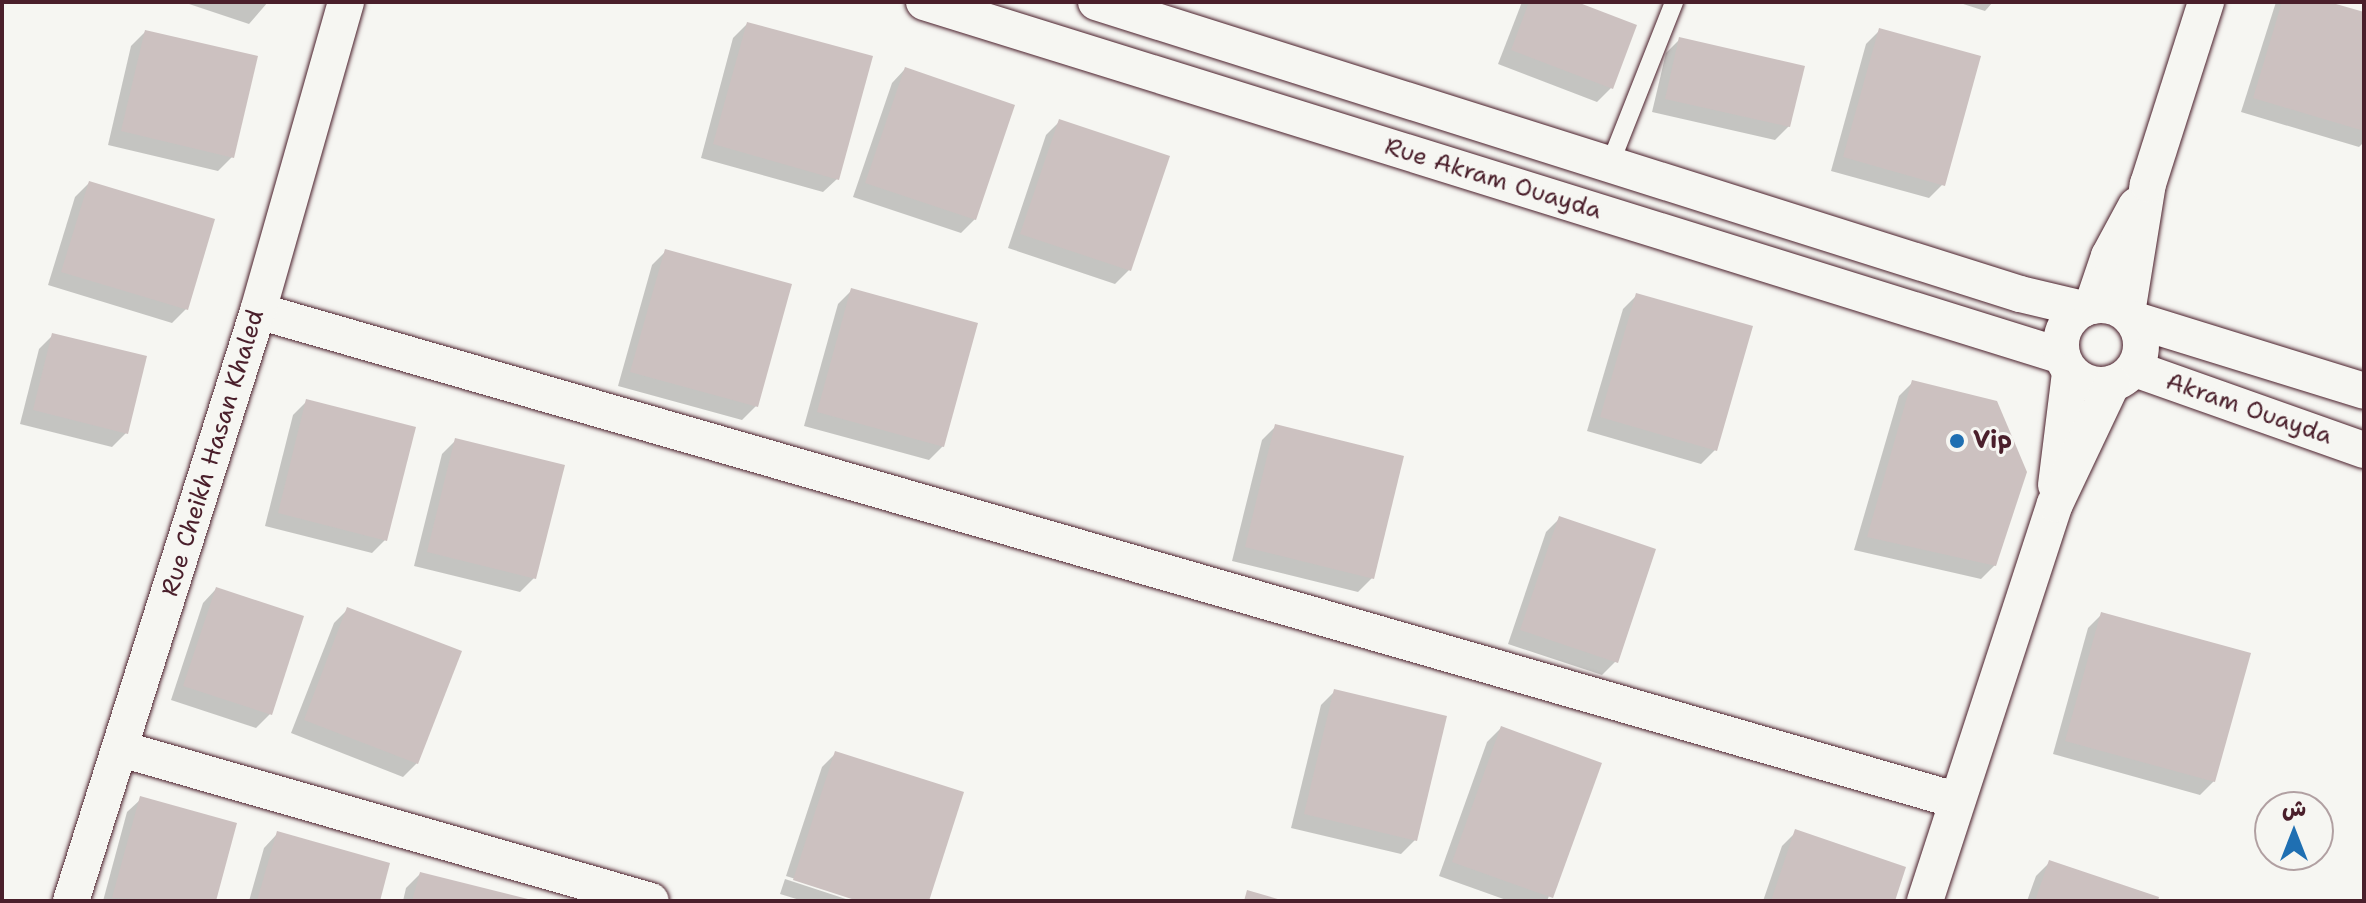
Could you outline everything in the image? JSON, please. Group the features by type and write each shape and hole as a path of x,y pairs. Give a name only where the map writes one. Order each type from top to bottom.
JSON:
{"street":[{"name":"Rue Cheikh Hasan Khaled","path":"71,901 258,311 346,2"},
{"name":"Rue Akram Ouayda","path":"924,2 2066,364"},
{"name":"Rue Akram Ouayda","path":"1096,2 2020,294 2087,307"},
{"path":"1925,901 2055,504 2123,377 2141,335 2130,316 2148,184 2206,2"},
{"path":"2055,504 2066,364 2061,337 2069,321 2087,307 2109,256 2148,184"},
{"path":"2087,307 2111,305 2130,316 2364,391"},
{"path":"258,311 1956,800"},
{"path":"2066,364 2090,384 2123,377"},
{"name":"Akram Ouayda","path":"2123,377 2364,450"},
{"path":"121,749 651,901"}],"lane":[{"path":"1610,164 1674,2"}],"building":[{"path":"1529,2 1577,2 1637,25 1613,89 1511,50"},
{"path":"2282,2 2329,2 2364,12 2364,131 2253,98"},
{"path":"747,22 873,56 839,180 713,144"},
{"path":"1879,28 1981,56 1945,186 1843,157"},
{"path":"145,30 258,56 234,158 121,131"},
{"path":"1679,37 1805,66 1790,127 1665,99"},
{"path":"905,67 1015,105 976,220 865,183"},
{"path":"1059,119 1170,156 1131,271 1020,234"},
{"path":"89,181 215,219 188,310 61,272"},
{"path":"665,249 792,284 758,407 630,372"},
{"path":"851,288 978,323 944,447 817,412"},
{"path":"1636,293 1753,326 1717,451 1600,417"},
{"path":"52,333 147,356 128,434 33,410"},
{"path":"1912,380 1997,401 2027,472 1996,566 1867,537"},
{"path":"306,399 416,427 387,541 278,513"},
{"path":"1275,424 1404,456 1374,579 1245,547"},
{"path":"455,438 565,465 536,579 427,552"},
{"path":"1559,516 1656,549 1618,663 1520,630"},
{"path":"216,587 304,616 272,715 183,686"},
{"path":"347,607 462,651 418,764 304,720"},
{"path":"2101,612 2251,653 2215,782 2065,741"},
{"path":"1334,689 1447,716 1417,841 1304,814"},
{"path":"1501,726 1602,763 1553,898 1452,862"},
{"path":"835,751 964,792 929,901 858,901 793,880"},
{"path":"140,796 237,823 216,901 112,898"},
{"path":"1795,829 1906,867 1895,901 1771,901"},
{"path":"277,831 390,863 380,901 257,901"},
{"path":"2049,860 2159,897 2158,901 2035,901"},
{"path":"420,872 532,900 532,901 412,901"},
{"path":"1247,890 1281,900 1281,901 1244,901"}],"place":[{"name":"Vip","path":"1957,441"}]}
